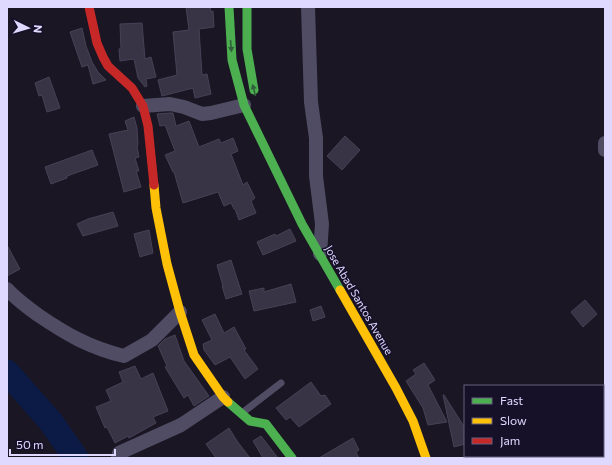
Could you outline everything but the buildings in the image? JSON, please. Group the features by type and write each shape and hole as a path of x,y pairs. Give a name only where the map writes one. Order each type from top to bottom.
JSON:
{"main road":[{"path":"89,7 97,43 103,57 108,66 132,88 143,106 148,126 156,208 167,264 194,355 223,397 250,421 266,424 292,458"},
{"name":"Jose Abad Santos Avenue","path":"229,7 232,60 269,155 302,224 396,388 413,421 426,458"},
{"name":"Jose Abad Santos Avenue","path":"247,7 246,37 249,64 250,103"},
{"name":"Jose Abad Santos Avenue","path":"262,121 268,141 269,155"}],"street":[{"path":"308,7 311,102 316,138 316,176 322,224 320,256"},
{"path":"143,106 170,104 184,107 202,114 250,103"},
{"path":"605,143 605,150"},
{"path":"7,289 16,299 27,307 56,327 82,342 106,352 124,356 152,340 180,312"},
{"path":"118,458 119,453 181,424 223,397"}],"lane":[{"path":"242,413 281,382"}],"waterway":[{"path":"7,372 51,422 76,458"}],"traffic: fast":[{"path":"229,7 232,60 244,105 302,224 340,290"},
{"path":"247,7 247,49 254,90"},
{"path":"228,402 250,421 266,424 292,458"}],"traffic: slow":[{"path":"154,185 156,208 167,264 194,355 228,402"},
{"path":"340,290 396,388 413,421 426,458"}],"traffic: jam":[{"path":"89,7 97,43 103,57 108,66 132,88 143,106 148,126 154,185"}]}
